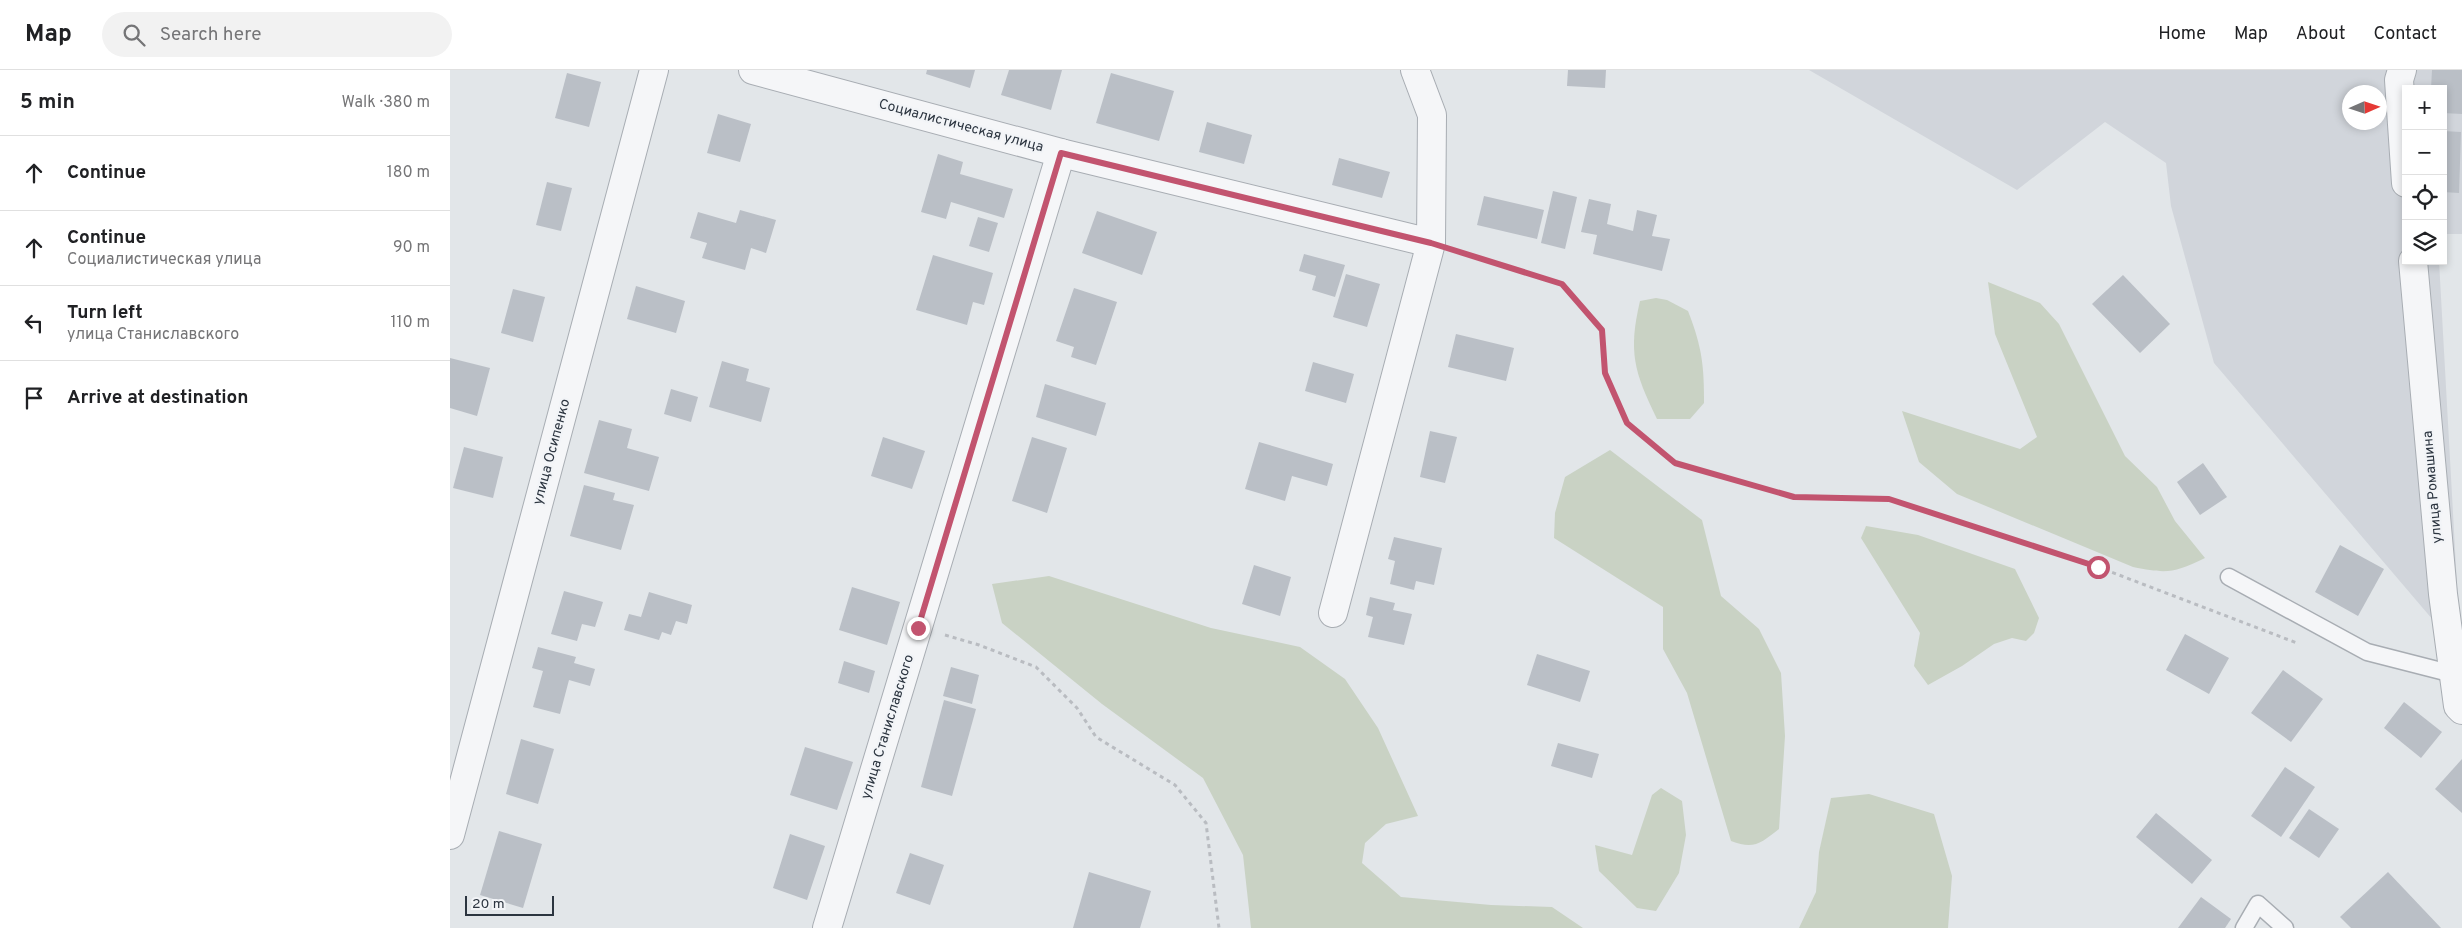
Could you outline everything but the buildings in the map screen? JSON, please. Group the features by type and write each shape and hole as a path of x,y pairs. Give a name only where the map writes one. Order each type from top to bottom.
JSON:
{"street":[{"name":"улица Осипенко","path":"450,835 654,70"},
{"name":"Социалистическая улица","path":"753,70 1061,153 1431,243"},
{"path":"1333,613 1431,243 1432,114 1416,70"},
{"path":"2402,70 2399,80 2406,175"},
{"name":"улица Станиславского","path":"827,928 1061,153"},
{"name":"улица Ромашина","path":"2413,265 2443,594 2458,706 2462,710"}],"lane":[{"path":"2229,577 2367,652 2454,674"},
{"path":"2244,928 2258,904 2285,928"}],"path":[{"path":"1431,243 1562,284 1602,330 1605,373 1627,423 1675,463 1794,497 1889,499 2098,567 2306,646"},
{"path":"918,628 979,644 1036,667 1077,708 1096,738 1175,785 1206,823 1219,928"}],"shaded area":[{"path":"1809,70 2462,70 2462,234 2447,234 2447,85 2402,85 2402,265 2439,265 2459,621 2433,620 2214,363 2171,206 2166,163 2105,122 2017,190"}],"green space":[{"path":"1988,282 2040,303 2059,324 2125,456 2157,487 2175,521 2205,558 2170,571 2154,571 2133,567 1957,494 1919,462 1902,411 2020,449 2037,437 1995,334"},
{"path":"1656,298 1667,300 1688,311 1696,335 1703,367 1704,403 1690,419 1657,419 1638,374 1635,362 1634,334 1640,301"},
{"path":"1610,450 1702,520 1721,596 1759,629 1781,673 1785,736 1779,829 1757,844 1746,845 1731,841 1687,693 1663,649 1663,607 1554,538 1555,513 1565,477"},
{"path":"1866,526 1918,535 2015,569 2039,618 2034,633 2026,641 2012,638 1994,644 1962,666 1928,685 1914,666 1920,633 1861,538"},
{"path":"1049,576 1211,628 1300,647 1345,679 1378,728 1418,816 1386,824 1365,843 1362,863 1401,897 1491,905 1552,907 1583,928 1251,928 1243,855 1203,778 1102,704 1002,623 992,584"},
{"path":"1661,788 1682,801 1686,835 1679,873 1656,911 1637,908 1599,871 1595,845 1632,855 1652,795"},
{"path":"1869,794 1934,814 1952,876 1948,928 1799,928 1816,892 1819,852 1831,798"}],"route":[{"path":"918,628 1061,153 1431,243 1562,284 1602,330 1605,373 1627,423 1675,463 1794,497 1889,499 2098,567"}]}
